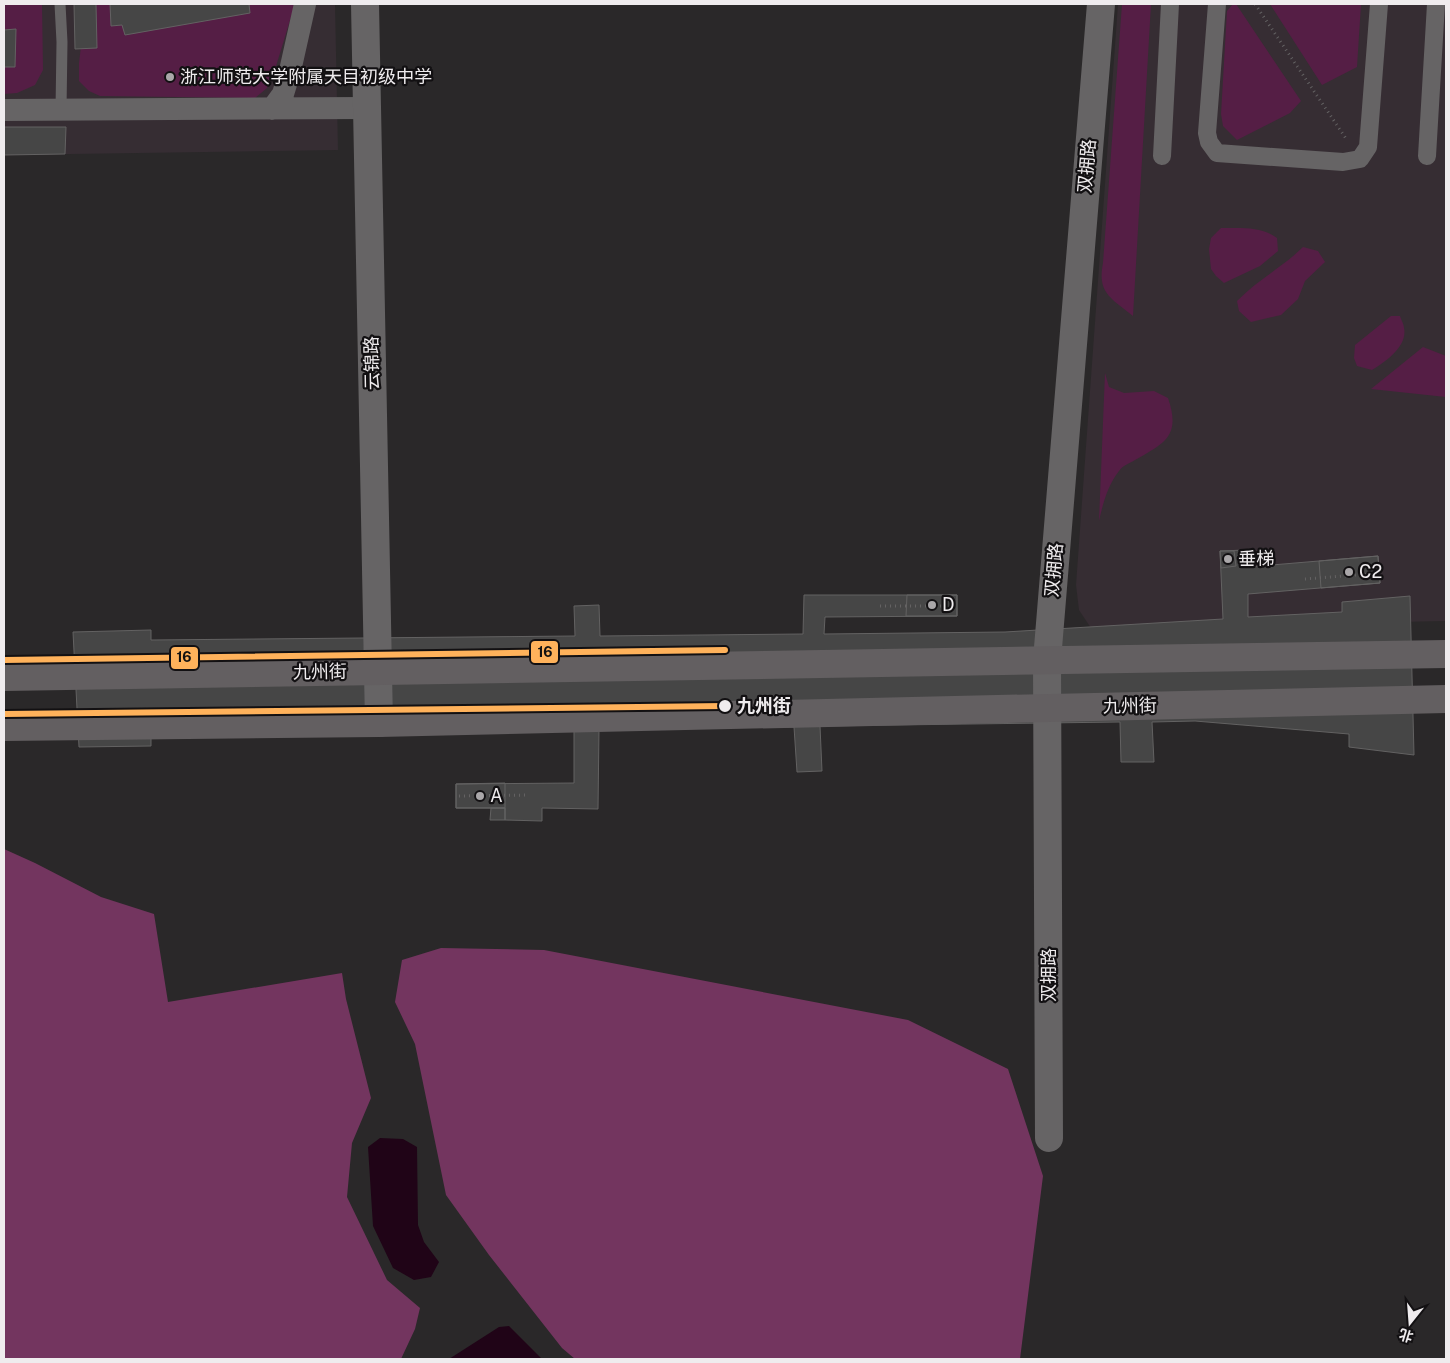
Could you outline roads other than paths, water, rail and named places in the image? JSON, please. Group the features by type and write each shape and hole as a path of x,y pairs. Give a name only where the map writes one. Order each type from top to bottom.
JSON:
{"main road":[{"name":"九州街","path":"4,677 1446,654"},
{"name":"九州街","path":"4,727 379,723 1446,699"}],"street":[{"path":"272,109 283,94 305,4"},
{"name":"云锦路","path":"365,4 379,723"},
{"name":"双拥路","path":"1049,1138 1047,660 1101,4"},
{"path":"1162,156 1170,4"},
{"path":"1217,4 1207,133 1209,142 1217,153 1343,162 1360,159 1368,147 1379,4"},
{"path":"1427,156 1436,4"},
{"path":"290,71 296,94 307,108"},
{"path":"4,110 367,108"}],"lane":[{"path":"60,4 62,42 61,110"}],"place":[{"name":"浙江师范大学附属天目初级中学","path":"170,77"},
{"name":"垂梯","path":"1228,559"},
{"name":"C2","path":"1349,572"},
{"name":"D","path":"932,605"},
{"name":"九州街","path":"725,706"},
{"name":"A","path":"480,796"}]}
